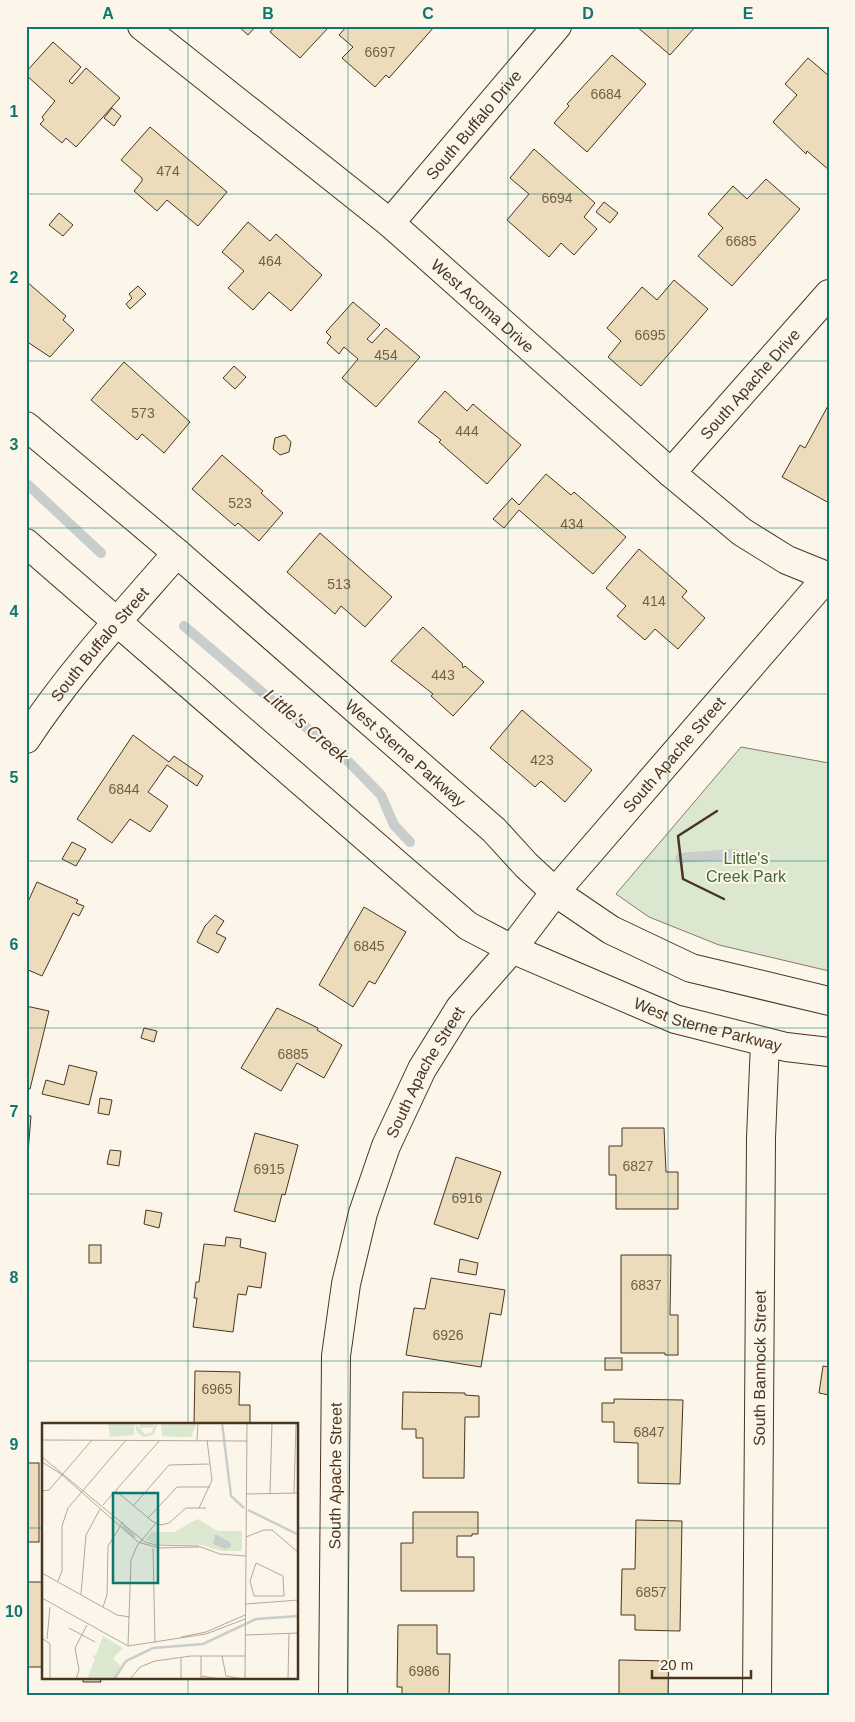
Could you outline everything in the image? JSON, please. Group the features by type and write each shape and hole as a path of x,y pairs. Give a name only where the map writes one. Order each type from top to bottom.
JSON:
{"street":[{"name":"West Acoma Drive","path":"142,26 390,223 671,473 742,532 787,560 828,576"},
{"name":"South Buffalo Drive","path":"390,223 557,26"},
{"name":"South Apache Drive","path":"671,473 829,294"},
{"name":"West Sterne Parkway","path":"26,426 177,553 494,830 526,865 555,892 611,930 691,968 829,1001"},
{"name":"West Sterne Parkway","path":"26,543 468,926 512,948 675,1019 786,1047 829,1052"},
{"name":"South Buffalo Street","path":"26,739 46,709 177,553"},
{"name":"South Apache Street","path":"333,1696 336,1356 346,1284 363,1213 386,1146 422,1069 460,1008 512,948 555,892 828,576"},
{"name":"South Bannock Street","path":"756,1696 761,1138 765,1042"}],"green space":[{"name":"Little's Creek Park","path":"741,747 829,763 829,971 719,945 649,917 616,894"}],"building":[{"path":"238,26 256,26 248,35"},
{"path":"275,26 326,26 328,28 300,58 270,32"},
{"path":"347,26 434,27 389,78 386,75 375,87 342,58 353,47 339,35"},
{"path":"636,26 696,26 670,55"},
{"path":"53,42 81,67 69,81 72,84 86,68 120,98 76,147 66,138 62,143 40,124 44,120 42,117 55,101 26,75 26,72"},
{"path":"612,55 646,84 587,152 554,123 569,106 567,104"},
{"path":"808,58 829,76 829,170 807,151 806,154 773,122 797,95 785,84"},
{"path":"112,108 121,116 114,126 104,118"},
{"path":"150,127 227,192 198,226 167,200 157,211 134,191 142,181 142,178 121,160"},
{"path":"534,149 595,203 584,217 597,229 574,255 561,243 549,257 507,220 529,194 510,178"},
{"path":"766,179 800,209 732,286 698,256 723,228 708,214 733,186 747,199"},
{"path":"604,202 618,213 610,223 596,212"},
{"path":"59,213 73,225 63,236 49,225"},
{"path":"248,222 270,241 276,234 322,275 291,311 269,292 253,310 228,288 244,271 222,252"},
{"path":"674,280 708,309 641,386 608,357 621,341 607,328 642,287 657,300"},
{"path":"26,281 66,316 63,320 74,330 50,357 26,341"},
{"path":"138,286 146,294 130,309 126,304 132,298 129,294"},
{"path":"353,302 380,325 367,339 372,343 386,328 420,357 376,407 342,378 358,359 344,347 339,354 327,343 331,337 326,332"},
{"path":"124,362 190,422 164,453 142,434 137,440 91,400"},
{"path":"234,366 246,377 235,389 223,378"},
{"path":"445,391 467,411 473,404 521,445 487,484 439,442 441,440 418,422"},
{"path":"829,404 829,503 782,477 800,445 805,448"},
{"path":"285,435 291,442 289,452 280,455 273,449 275,438"},
{"path":"222,455 263,491 261,493 283,513 259,541 238,523 235,526 192,489"},
{"path":"546,474 571,495 574,492 626,537 593,574 519,510 504,528 493,519 512,498 519,505"},
{"path":"320,533 392,597 365,627 341,606 335,614 287,572"},
{"path":"639,549 687,591 682,597 705,618 678,649 655,629 645,640 617,616 626,606 606,588"},
{"path":"423,627 462,663 463,668 465,666 484,682 453,716 431,696 433,694 391,661"},
{"path":"522,710 592,770 565,802 541,781 535,787 490,748"},
{"path":"133,735 169,762 174,756 203,776 197,786 167,765 148,792 168,806 150,832 130,819 112,843 77,819"},
{"path":"72,842 86,849 76,866 62,859"},
{"path":"37,882 78,900 76,903 84,906 79,916 73,913 42,976 26,969 26,906"},
{"path":"364,907 406,932 375,984 369,981 353,1007 319,985"},
{"path":"215,915 224,921 216,933 226,938 218,953 197,942 205,926"},
{"path":"26,1006 49,1011 30,1089 26,1088"},
{"path":"277,1008 318,1028 317,1030 342,1045 324,1078 297,1063 281,1091 241,1068"},
{"path":"144,1028 157,1031 154,1042 141,1038"},
{"path":"69,1065 97,1072 89,1105 42,1094 46,1080 64,1085"},
{"path":"100,1098 112,1100 109,1115 98,1113"},
{"path":"26,1115 31,1116 26,1177"},
{"path":"622,1128 664,1128 666,1172 678,1172 678,1209 616,1209 616,1175 609,1175 609,1146 622,1146"},
{"path":"255,1133 298,1145 285,1195 282,1194 275,1222 234,1211"},
{"path":"110,1150 121,1151 119,1166 107,1164"},
{"path":"456,1157 501,1172 478,1239 434,1224"},
{"path":"146,1210 162,1213 159,1228 144,1224"},
{"path":"226,1237 241,1239 240,1247 266,1253 261,1288 248,1286 246,1295 238,1294 233,1332 193,1327 197,1298 194,1298 196,1282 199,1282 204,1244 225,1246"},
{"path":"89,1245 101,1245 101,1263 89,1263"},
{"path":"621,1255 671,1255 670,1315 678,1315 678,1355 665,1355 665,1353 621,1353"},
{"path":"460,1259 478,1263 476,1275 458,1272"},
{"path":"431,1278 505,1290 501,1315 490,1313 481,1367 406,1355 414,1308 425,1309"},
{"path":"605,1358 622,1358 622,1370 605,1370"},
{"path":"823,1366 829,1367 829,1395 819,1393"},
{"path":"195,1371 240,1372 239,1405 250,1405 250,1423 194,1423"},
{"path":"403,1392 465,1393 465,1395 479,1396 479,1417 465,1417 464,1478 423,1478 423,1438 416,1438 416,1429 402,1429"},
{"path":"614,1399 683,1400 680,1484 638,1483 638,1443 614,1442 614,1422 602,1422 602,1403 614,1403"},
{"path":"26,1463 39,1463 39,1542 26,1542"},
{"path":"413,1512 478,1512 478,1534 457,1536 457,1557 474,1557 474,1591 401,1591 401,1543 413,1543"},
{"path":"636,1520 682,1521 680,1631 635,1630 635,1615 621,1615 622,1569 635,1569"},
{"path":"26,1582 42,1582 42,1667 26,1667"},
{"path":"398,1625 437,1625 437,1654 450,1654 449,1696 402,1696 402,1687 397,1687"},
{"path":"619,1660 669,1661 668,1696 619,1696"},
{"path":"83,1680 100,1680 101,1682 83,1682"}],"waterway":[{"name":"Little's Creek","path":"26,483 101,553"},
{"name":"Little's Creek","path":"184,626 270,699 344,757 381,795 394,825 410,842"},
{"name":"Little's Creek","path":"680,858 735,854"}],"wall":[{"path":"717,811 678,836 683,879 724,899"}]}
